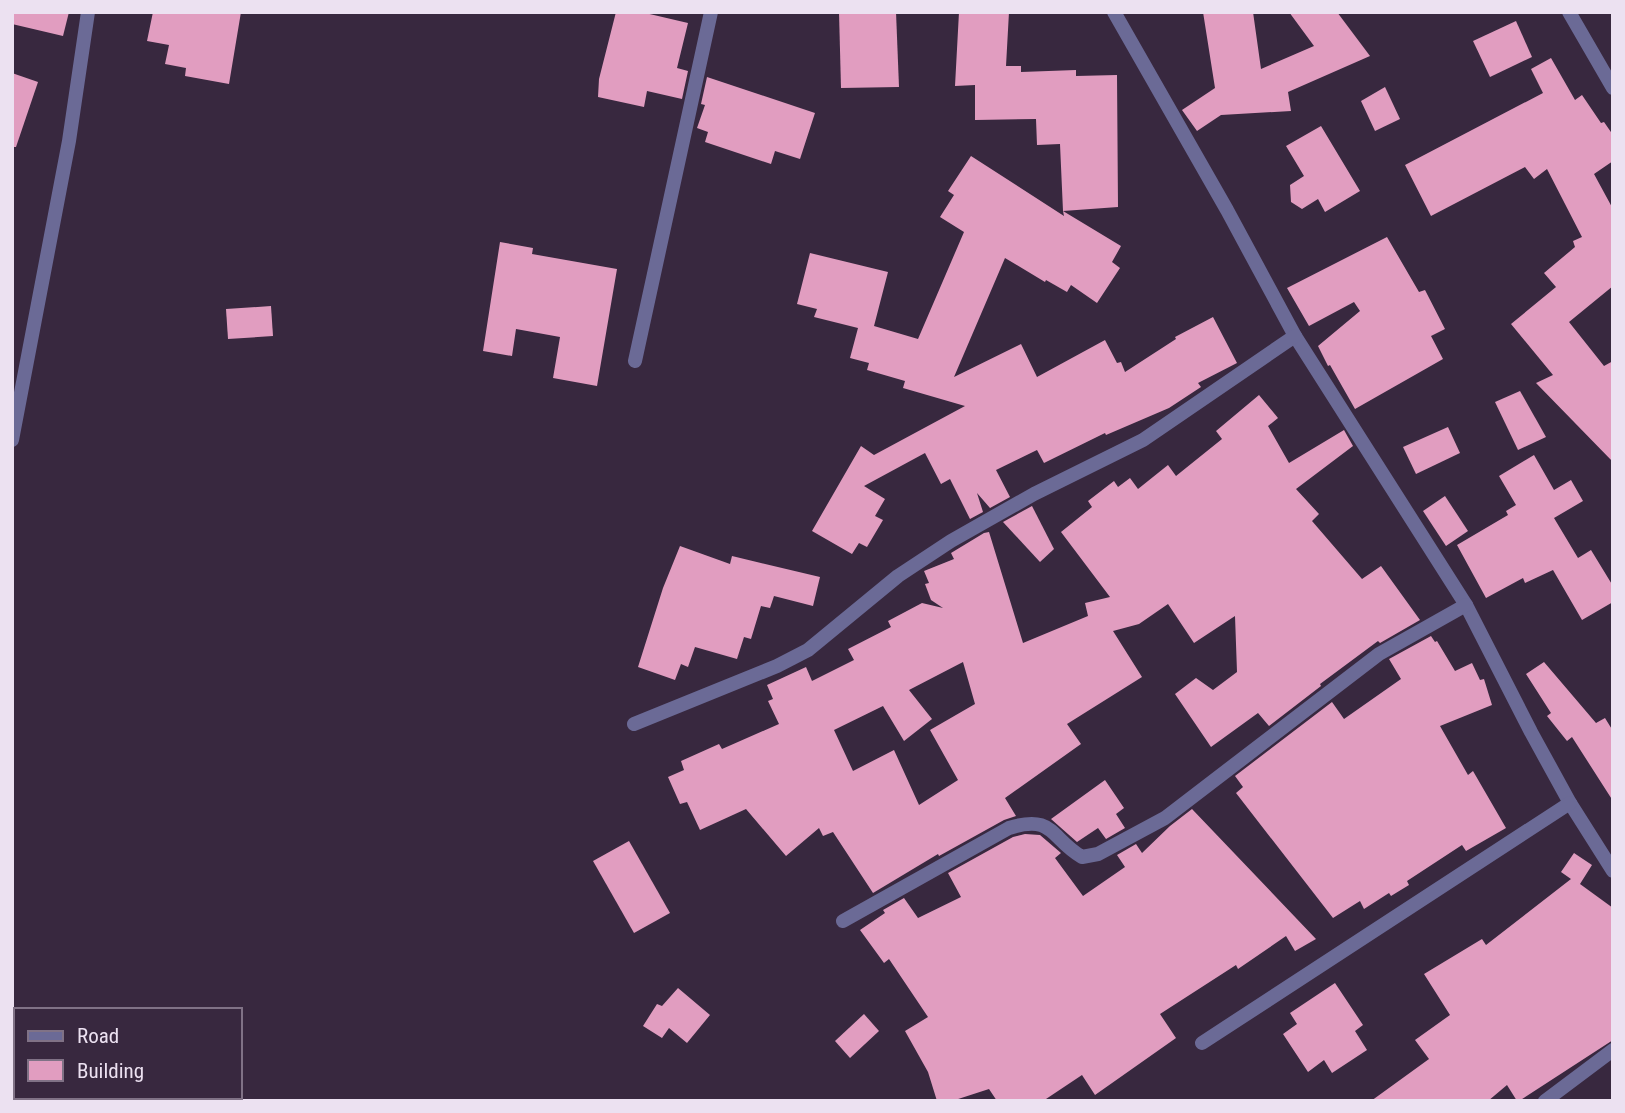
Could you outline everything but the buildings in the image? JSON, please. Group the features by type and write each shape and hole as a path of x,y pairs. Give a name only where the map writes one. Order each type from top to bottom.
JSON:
{"street":[{"path":"12,440 69,141 89,12"},
{"path":"635,361 711,12"},
{"path":"1114,12 1227,209 1295,336 1466,605 1570,803 1613,871"},
{"path":"1569,12 1613,88"},
{"path":"634,724 777,666 808,650 898,576 951,541 1034,494 1143,440 1295,336"},
{"path":"843,921 1009,828 1023,824 1046,826 1082,857 1098,853 1165,818 1342,680 1379,654 1466,605"},
{"path":"1202,1042 1570,803"},
{"path":"1545,1101 1613,1050"}]}
